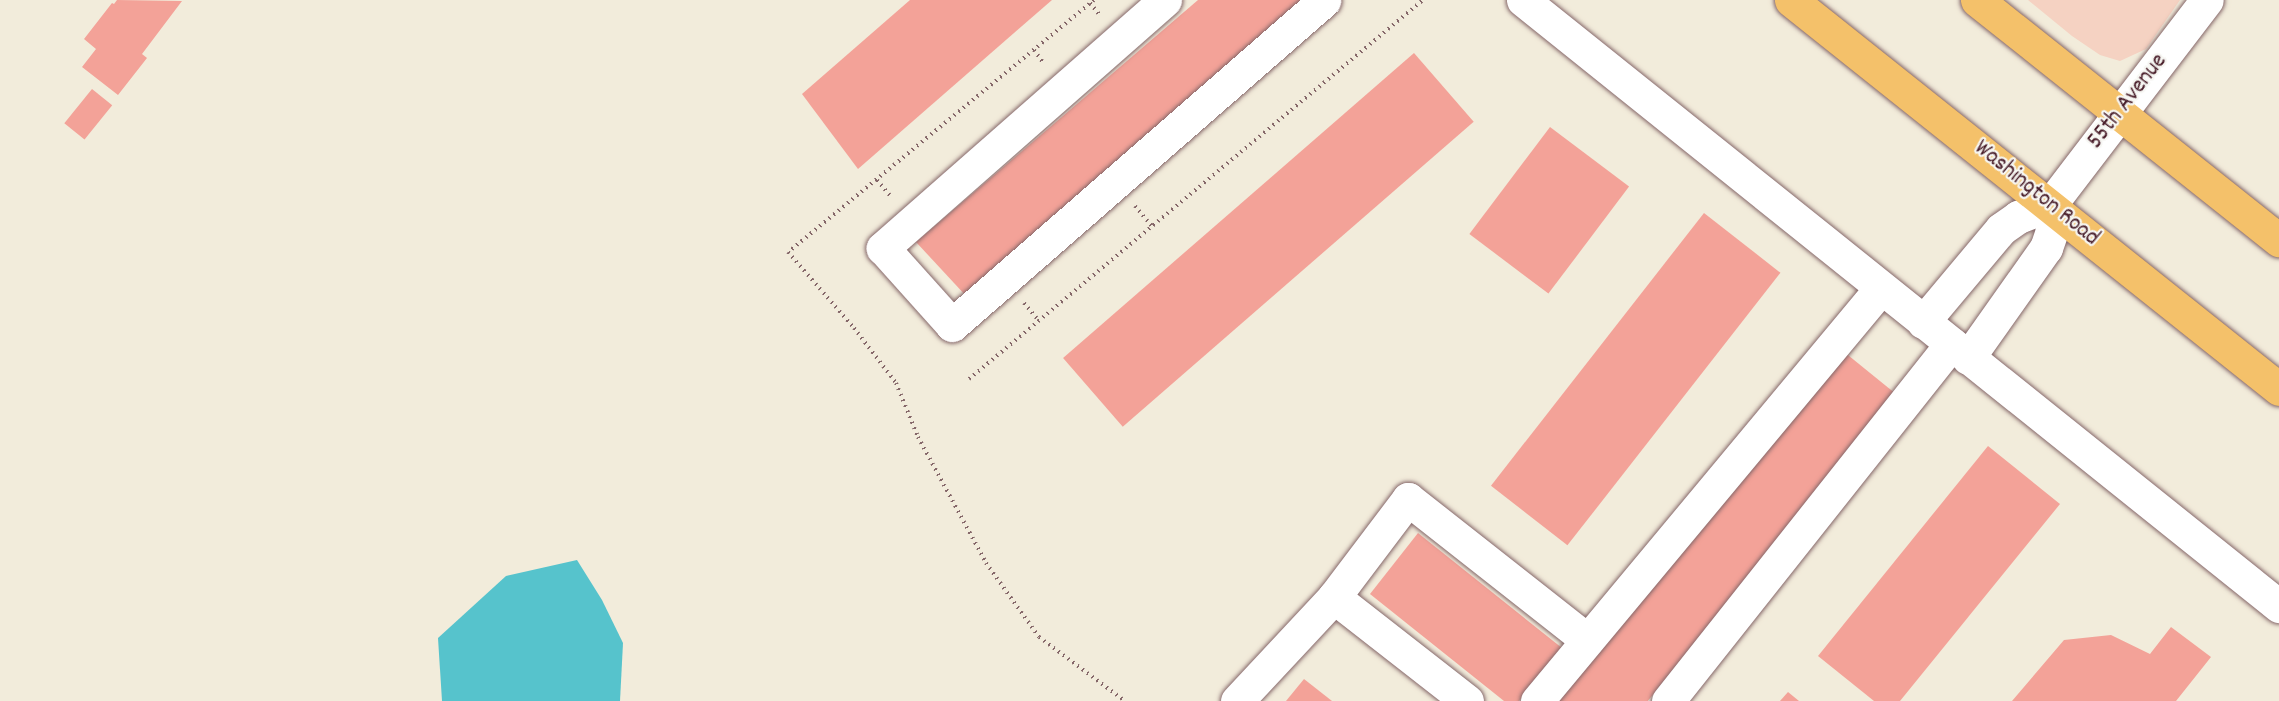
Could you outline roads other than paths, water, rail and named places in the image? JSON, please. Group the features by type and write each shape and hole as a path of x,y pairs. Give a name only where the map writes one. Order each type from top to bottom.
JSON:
{"main road":[{"name":"Washington Road","path":"1791,0 2279,389"},
{"path":"1977,0 2279,240"}],"street":[{"path":"1165,0 883,248 951,325 1324,0"},
{"path":"1523,0 2279,606"},
{"name":"55th Avenue","path":"2050,205 2207,0"},
{"path":"1668,701 2046,248 2052,231 2050,205 2018,217 2001,230 1923,322"},
{"path":"1538,701 1881,288"},
{"path":"1237,701 1334,597 1408,499 1587,640"},
{"path":"1334,597 1467,701"}],"water":[{"path":"577,560 602,600 623,643 620,701 442,701 438,638 506,576"}]}
